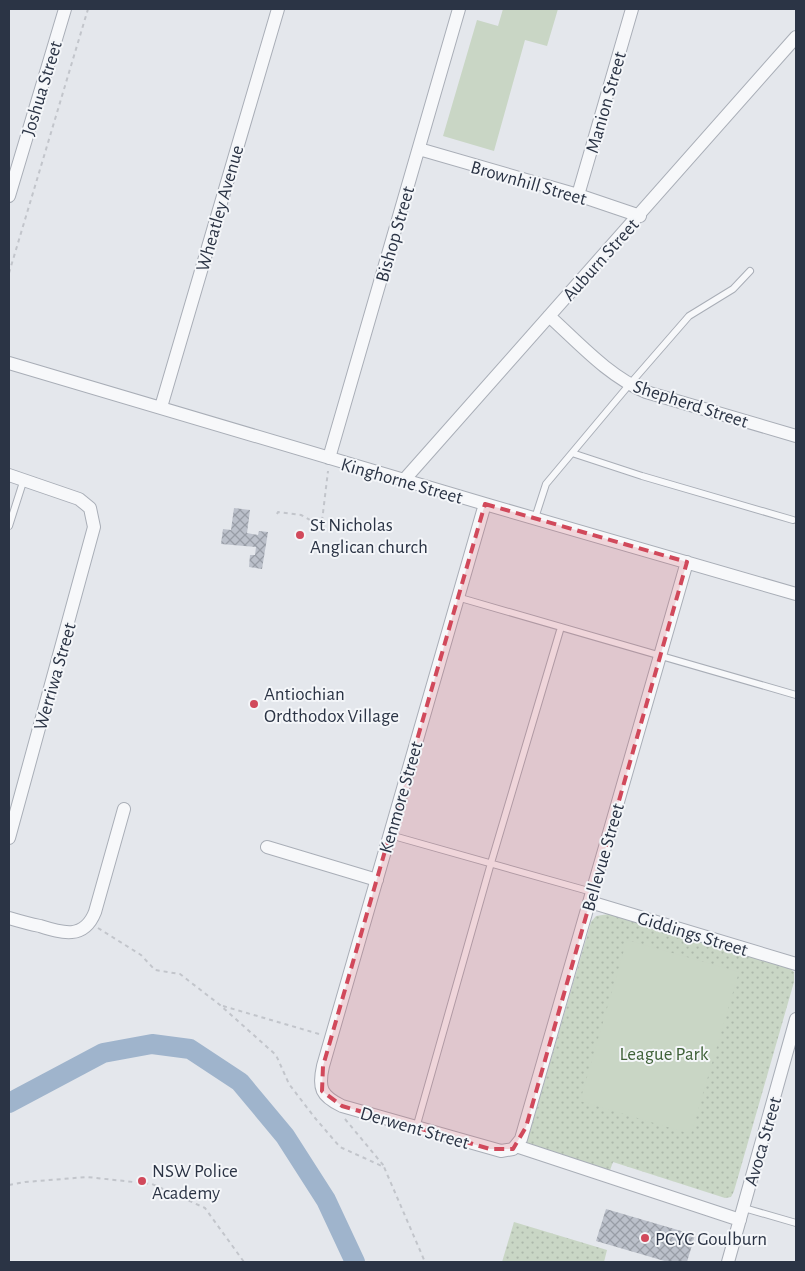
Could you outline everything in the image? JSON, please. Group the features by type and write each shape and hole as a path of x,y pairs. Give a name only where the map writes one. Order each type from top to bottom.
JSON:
{"street":[{"name":"Joshua Street","path":"9,196 65,9"},
{"name":"Wheatley Avenue","path":"161,407 278,9"},
{"name":"Bishop Street","path":"328,465 460,9"},
{"name":"Manion Street","path":"578,195 632,9"},
{"name":"Auburn Street","path":"404,480 640,216 796,37"},
{"name":"Brownhill Street","path":"419,149 578,195 640,216"},
{"name":"Shepherd Street","path":"549,316 613,374 629,385 646,392 796,436"},
{"name":"Kinghorne Street","path":"9,363 161,407 328,465 404,480 796,594"},
{"path":"9,475 24,480"},
{"name":"Werriwa Street","path":"9,838 93,533 94,520 90,508 79,498 24,480"},
{"name":"Kenmore Street","path":"322,1091 320,1079 331,1037 485,504"},
{"name":"Bellevue Street","path":"514,1148 522,1139 526,1127 687,562"},
{"path":"9,918 66,933 78,931 89,923 95,912 124,808"},
{"path":"267,847 377,880"},
{"name":"Giddings Street","path":"591,897 796,964"},
{"name":"Avoca Street","path":"728,1262 796,1019"},
{"name":"Derwent Street","path":"322,1091 330,1100 342,1106 416,1128 490,1149 502,1151 514,1148 742,1214"}],"lane":[{"path":"536,518 546,484 629,385 689,316 733,289 750,271"},
{"path":"572,453 642,476 793,520"},
{"path":"9,526 24,480"},
{"path":"457,597 796,695"},
{"path":"416,1128 491,863 561,627"},
{"path":"390,835 491,863 591,897"},
{"path":"742,1214 796,1223"}],"path":[{"path":"9,273 88,9"},
{"path":"278,514 278,512 301,515 312,521 322,521 328,465"},
{"path":"89,923 141,955 155,970 180,974 220,1006 276,1055 289,1084 314,1118 340,1146 384,1167"},
{"path":"220,1006 331,1037"},
{"path":"342,1115 384,1167 424,1262"},
{"path":"9,1185 87,1177 152,1184 205,1208 244,1262"}],"highlighted area":[{"path":"485,504 687,562 526,1127 513,1149 490,1149 342,1106 322,1091 323,1066"}],"green space":[{"path":"503,9 558,9 547,46 525,40 494,151 443,136 477,20 498,26"},
{"name":"League Park","path":"609,914 786,965 794,972 794,982 731,1197 725,1198 613,1162 609,1173 526,1145 591,922 596,916"},
{"path":"627,940 739,972 691,1134 580,1101"},
{"path":"514,1222 607,1250 604,1262 502,1262"}],"building":[{"path":"234,508 250,510 247,533 258,535 259,531 268,532 262,569 249,567 250,555 255,555 256,547 221,544 223,529 231,530"},
{"name":"PCYC Goulburn","path":"606,1209 695,1235 687,1262 668,1262 596,1241"}],"waterway":[{"path":"9,1103 103,1053 152,1044 190,1049 240,1082 285,1136 326,1200 355,1262"}],"place":[{"name":"St Nicholas Anglican church","path":"300,535"},
{"name":"Antiochian Ordthodox Village","path":"254,704"},
{"name":"NSW Police Academy","path":"142,1181"},
{"name":"PCYC Goulburn","path":"645,1238"}]}
